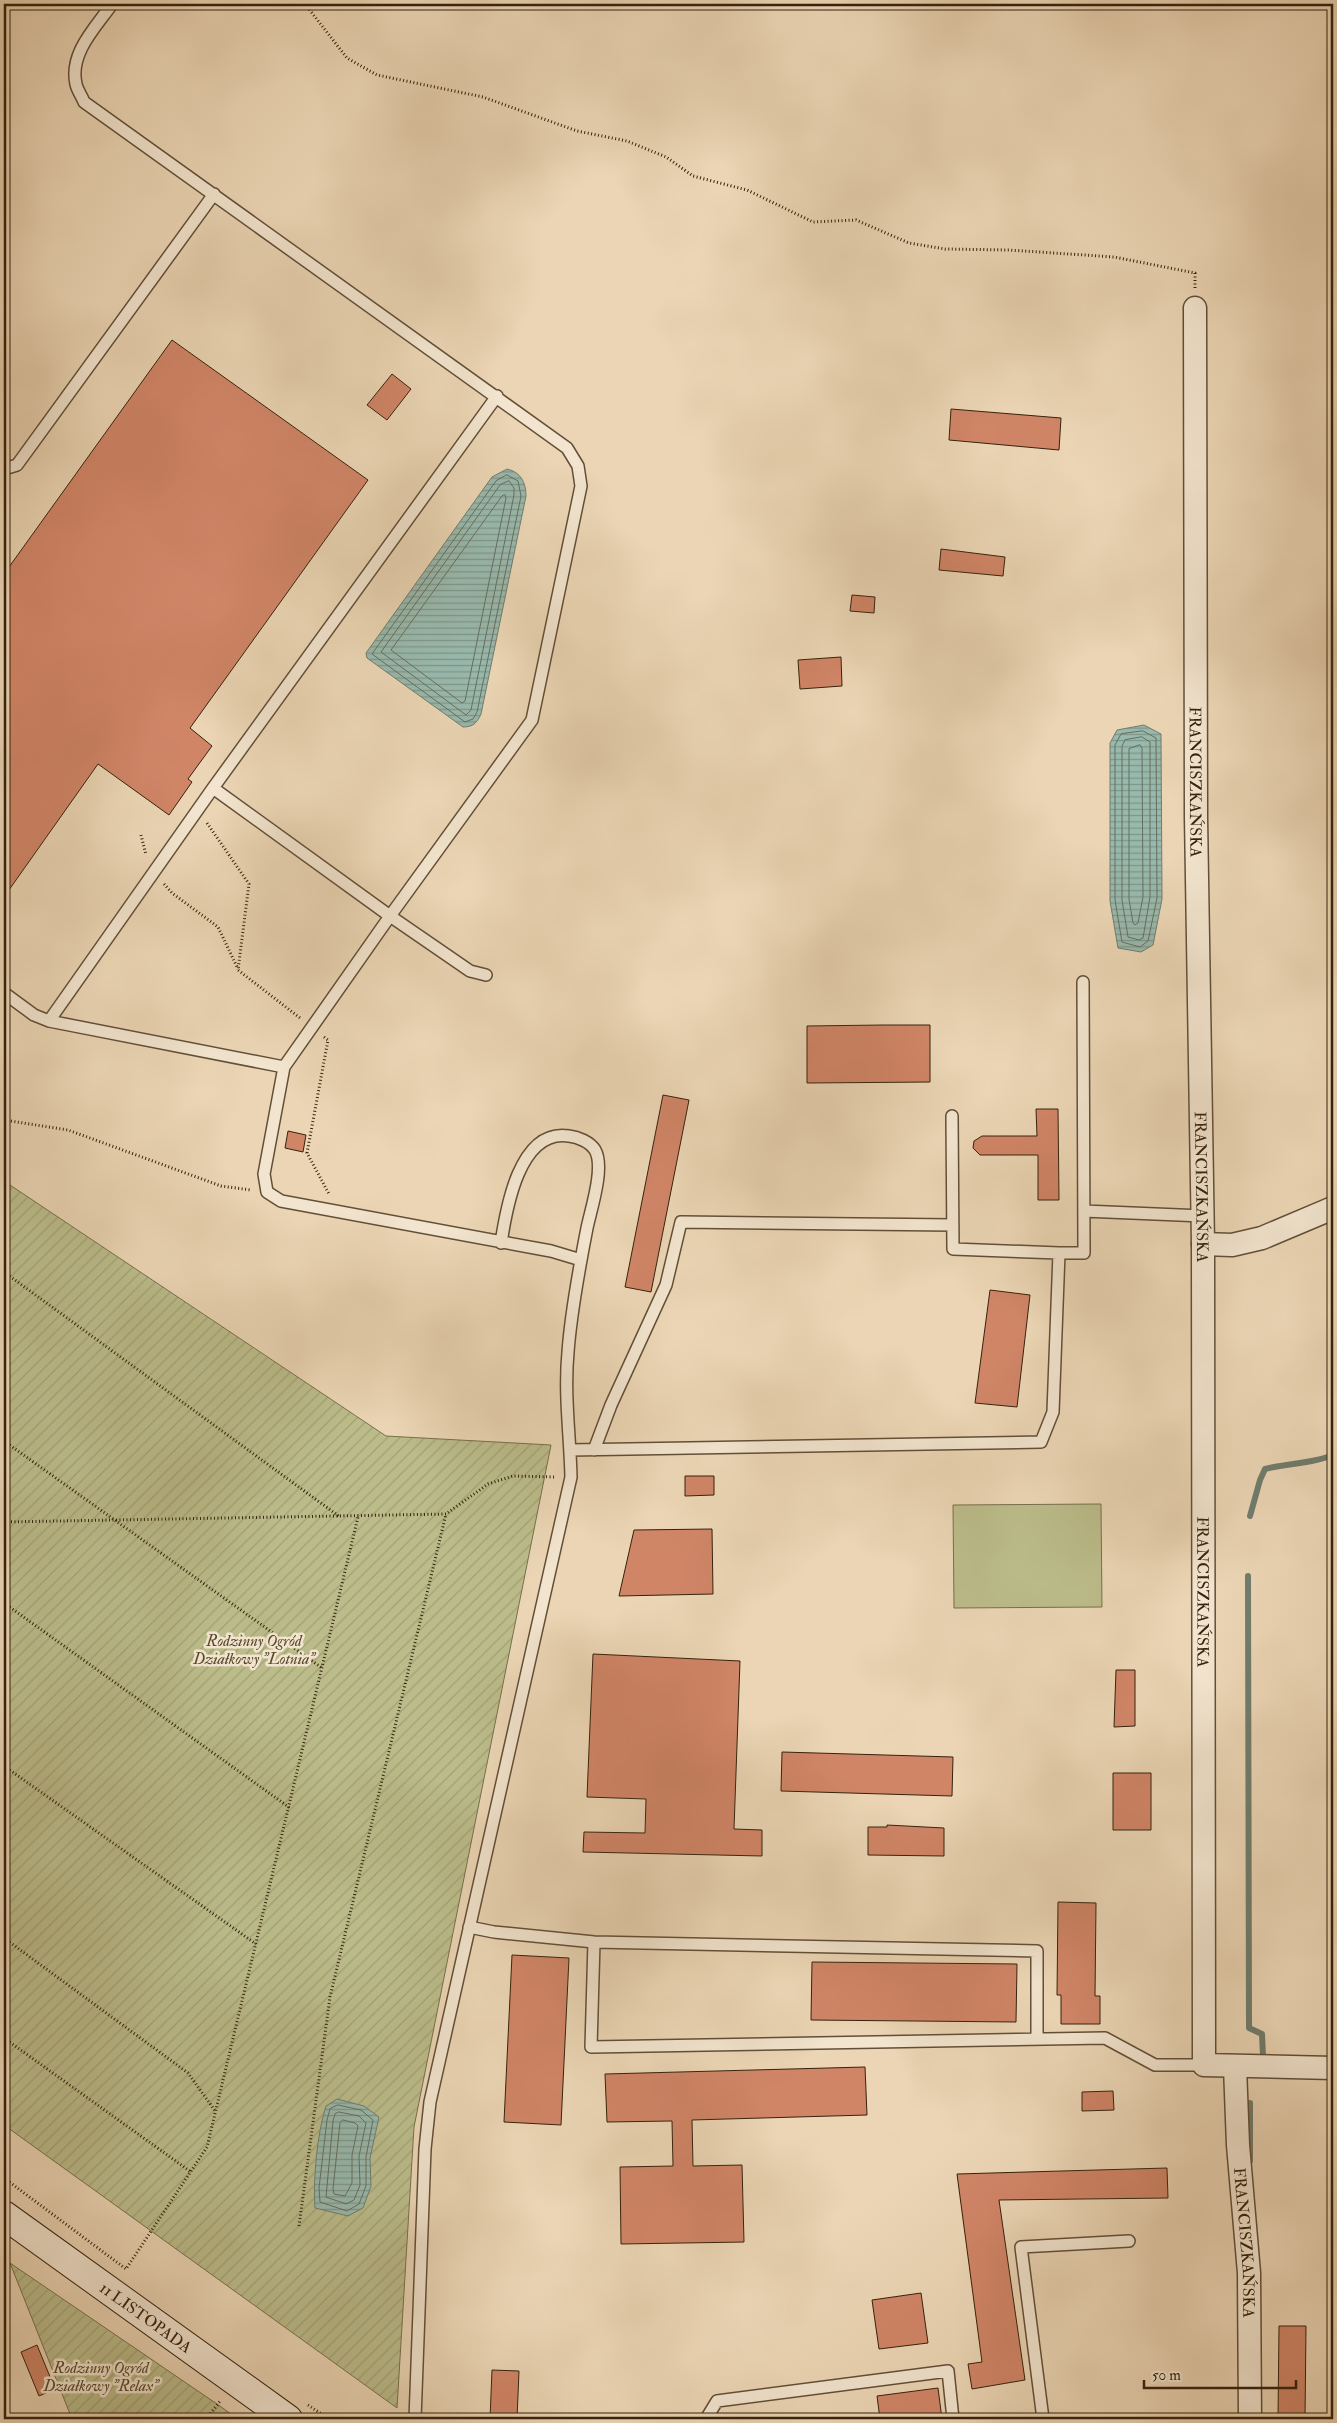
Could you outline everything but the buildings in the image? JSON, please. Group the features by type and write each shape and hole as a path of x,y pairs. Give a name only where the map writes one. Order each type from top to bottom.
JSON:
{"street":[{"name":"FRANCISZKAŃSKA","path":"1195,308 1196,817 1203,1216 1204,2065"},
{"path":"1203,1244 1232,1245 1262,1238 1333,1208"},
{"path":"1204,2065 1333,2068"},
{"name":"FRANCISZKAŃSKA","path":"1234,2067 1238,2145 1249,2273 1250,2419"},
{"name":"11 LISTOPADA","path":"4,2215 288,2419"}],"lane":[{"path":"112,4 80,50 75,65 76,85 84,102 497,396 566,448 578,466 581,486 532,720 390,916 284,1067 264,1174 267,1192 281,1202 551,1252 581,1260"},
{"path":"4,469 17,465 214,194"},
{"path":"49,1021 213,788 497,396"},
{"path":"213,788 390,916 470,971 486,975"},
{"path":"952,1116 953,1248 1084,1253 1084,982"},
{"path":"4,993 34,1015 49,1021 284,1067"},
{"path":"415,2419 427,2127 430,2102 570,1477 566,1402 568,1352 581,1260 599,1167 594,1150 582,1139 566,1135 546,1139 531,1152 517,1174 506,1211 501,1243"},
{"path":"1084,1211 1203,1216"},
{"path":"594,1450 611,1405 666,1285 681,1222 953,1225"},
{"path":"570,1450 1041,1442 1053,1412 1059,1253"},
{"path":"468,1927 494,1932 594,1942 1037,1951 1037,2039"},
{"path":"594,1942 591,2047 1105,2038 1155,2065 1204,2065"},
{"path":"1042,2419 1020,2247 1129,2241"},
{"path":"706,2419 717,2401 948,2371 953,2419"}],"path":[{"path":"4,11 7,4"},
{"path":"305,4 347,58 377,76 483,97 577,132 627,141 666,157 693,176 747,190 813,222 856,220 909,243 945,249 1009,250 1114,257 1195,273 1195,308"},
{"path":"198,810 249,884 238,970"},
{"path":"140,835 149,865 154,872 172,893 218,927 238,970 328,1040 307,1153 338,1212"},
{"path":"4,1120 68,1130 221,1186 267,1192"},
{"path":"4,1272 340,1517"},
{"path":"4,1441 322,1668"},
{"path":"4,1522 446,1514 488,1484 513,1476 544,1477"},
{"path":"299,2226 330,1997 446,1514"},
{"path":"4,2178 126,2269 207,2147 290,1808 358,1517"},
{"path":"4,1603 290,1808"},
{"path":"4,1766 256,1944"},
{"path":"4,1938 188,2073 216,2112"},
{"path":"4,2038 191,2172"},
{"path":"206,2419 217,2404"}],"green space":[{"name":"Rodzinny Ogród Działkowy \"Lotnia\"","path":"4,1181 386,1436 551,1445 414,2127 397,2408 4,2125"},
{"path":"1101,1504 1102,1607 954,1608 953,1505"},
{"name":"Rodzinny Ogród Działkowy \"Relax\"","path":"10,2263 217,2404 238,2419 72,2419"}],"water":[{"path":"507,469 512,470 522,479 526,496 481,714 474,724 463,727 367,658 366,653 492,477"},
{"path":"1144,725 1161,734 1162,899 1153,945 1141,952 1118,948 1110,901 1110,743 1117,730"},
{"path":"337,2099 364,2106 379,2117 370,2158 371,2186 363,2208 348,2216 315,2208 315,2170 320,2130 326,2106"}],"waterway":[{"path":"1250,1516 1265,1469 1317,1460 1333,1455"},
{"path":"1248,1576 1249,2028 1262,2034 1263,2056"},
{"path":"1250,2103 1250,2161"}]}
